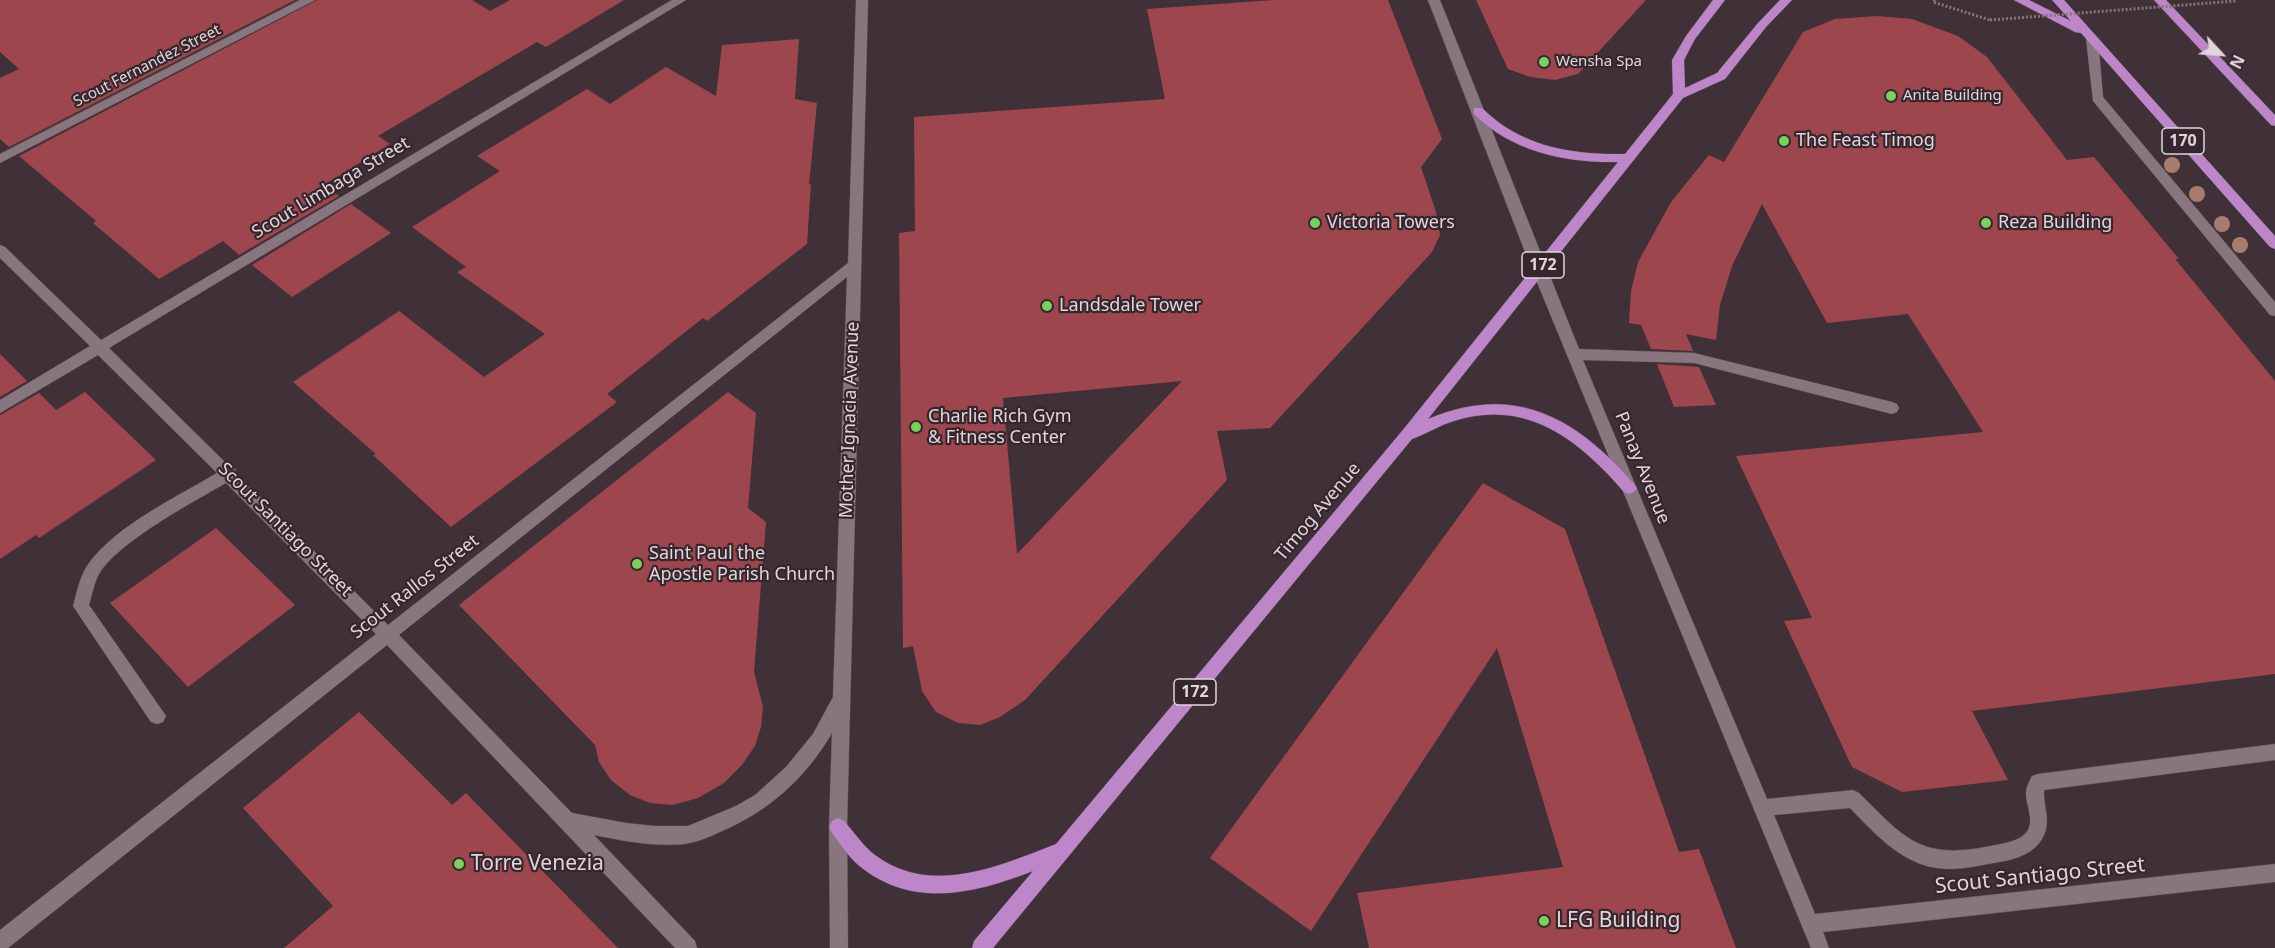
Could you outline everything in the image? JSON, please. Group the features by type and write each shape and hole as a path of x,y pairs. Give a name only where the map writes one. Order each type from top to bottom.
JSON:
{"main road":[{"path":"1679,95 1678,60 1690,38 1719,0"},
{"name":"Timog Avenue","path":"981,948 1407,435 1679,95 1720,76 1786,0"},
{"path":"2020,0 2068,23 2092,38"},
{"name":"170","path":"2058,0 2275,244"},
{"path":"2160,0 2275,122"},
{"path":"2175,16 2178,0"},
{"path":"1478,111 1484,118 1507,133 1548,151 1597,159 1629,158"},
{"path":"1407,435 1439,420 1473,411 1507,408 1533,413 1563,426 1582,438 1612,467 1629,488"},
{"path":"838,827 856,850 870,863 912,883 933,886 959,886 982,881 1064,850"}],"street":[{"name":"Scout Fernandez Street","path":"0,159 309,0"},
{"name":"Scout Limbaga Street","path":"0,407 680,0"},
{"name":"Mother Ignacia Avenue","path":"839,948 838,827 862,0"},
{"name":"Panay Avenue","path":"1434,0 1539,270 1820,948"},
{"name":"170","path":"2092,38 2097,98 2275,311"},
{"name":"Scout Santiago Street","path":"0,250 230,473 570,821 688,948"},
{"name":"Scout Rallos Street","path":"0,942 855,264"},
{"path":"1574,354 1694,357 1892,408"},
{"path":"157,716 81,606 94,568 125,540 182,501 230,473"},
{"path":"570,821 633,834 685,835 743,813 768,797 802,766 827,728 842,695"},
{"path":"1761,808 1853,799 1881,827 1915,852 1933,859 1961,859 2011,851 2029,842 2037,831 2038,820 2034,792 2038,782 2275,752"},
{"name":"Scout Santiago Street","path":"1810,924 2275,873"}],"path":[{"path":"1935,0 1933,2 1990,20 2236,0"}],"building":[{"path":"0,0 295,0 9,147 0,139 0,78 19,69 0,52"},
{"path":"317,0 472,0 490,11 510,0 624,0 546,47 537,42 378,136 390,144 324,185 339,196 239,255 223,241 159,279 93,223 96,221 19,156"},
{"path":"1274,0 1388,0 1442,139 1421,167 1436,212 1440,235 1432,252 1270,428 1217,431 1227,480 1025,700 1000,717 980,725 958,723 936,712 922,691 913,646 903,648 899,233 915,231 914,117 1165,99 1147,9","holes":["1182,381 1017,554 1003,398"]},
{"path":"1476,0 1646,0 1578,74 1555,80 1530,77 1508,69"},
{"path":"1877,16 1912,19 1958,36 1987,57 2067,160 2094,157 2179,259 2175,259 2275,381 2275,674 1972,711 2008,780 1902,792 1852,767 1784,621 1812,618 1736,456 1983,432 1908,314 1827,323 1762,204 1732,266 1720,305 1716,340 1686,334 1693,351 1651,349 1641,325 1629,323 1631,291 1638,262 1671,202 1709,155 1724,162 1803,32 1835,19"},
{"path":"799,39 795,99 817,103 809,185 811,183 807,244 707,321 703,318 607,394 617,402 451,527 373,455 376,454 293,382 399,311 484,377 545,334 457,272 466,267 412,227 500,171 477,156 587,89 610,104 666,67 716,96 722,45"},
{"path":"351,204 391,233 292,297 252,265"},
{"path":"0,354 27,381 0,397"},
{"path":"1657,364 1699,367 1716,405 1674,407"},
{"path":"85,392 156,460 39,538 36,535 0,559 0,415 39,393 56,410"},
{"name":"Saint Paul the Apostle Parish Church","path":"728,392 756,413 748,508 766,522 754,672 763,707 761,727 755,746 742,765 724,783 698,798 673,805 650,803 630,795 611,780 599,762 595,745 459,605"},
{"path":"1483,483 1565,529 1679,852 1699,849 1736,948 1369,948 1357,893 1563,867 1497,648 1311,931 1210,858"},
{"path":"216,528 295,605 188,687 110,603"},
{"path":"359,712 452,805 466,793 618,948 284,948 333,906 243,808"}],"place":[{"name":"Wensha Spa","path":"1544,62"},
{"name":"Anita Building","path":"1891,96"},
{"name":"The Feast Timog","path":"1784,141"},
{"name":"Victoria Towers","path":"1315,223"},
{"name":"Reza Building","path":"1986,223"},
{"name":"Landsdale Tower","path":"1047,306"},
{"name":"Charlie Rich Gym & Fitness Center","path":"916,427"},
{"name":"Saint Paul the Apostle Parish Church","path":"637,564"},
{"name":"Torre Venezia","path":"459,864"},
{"name":"LFG Building","path":"1544,921"}]}
